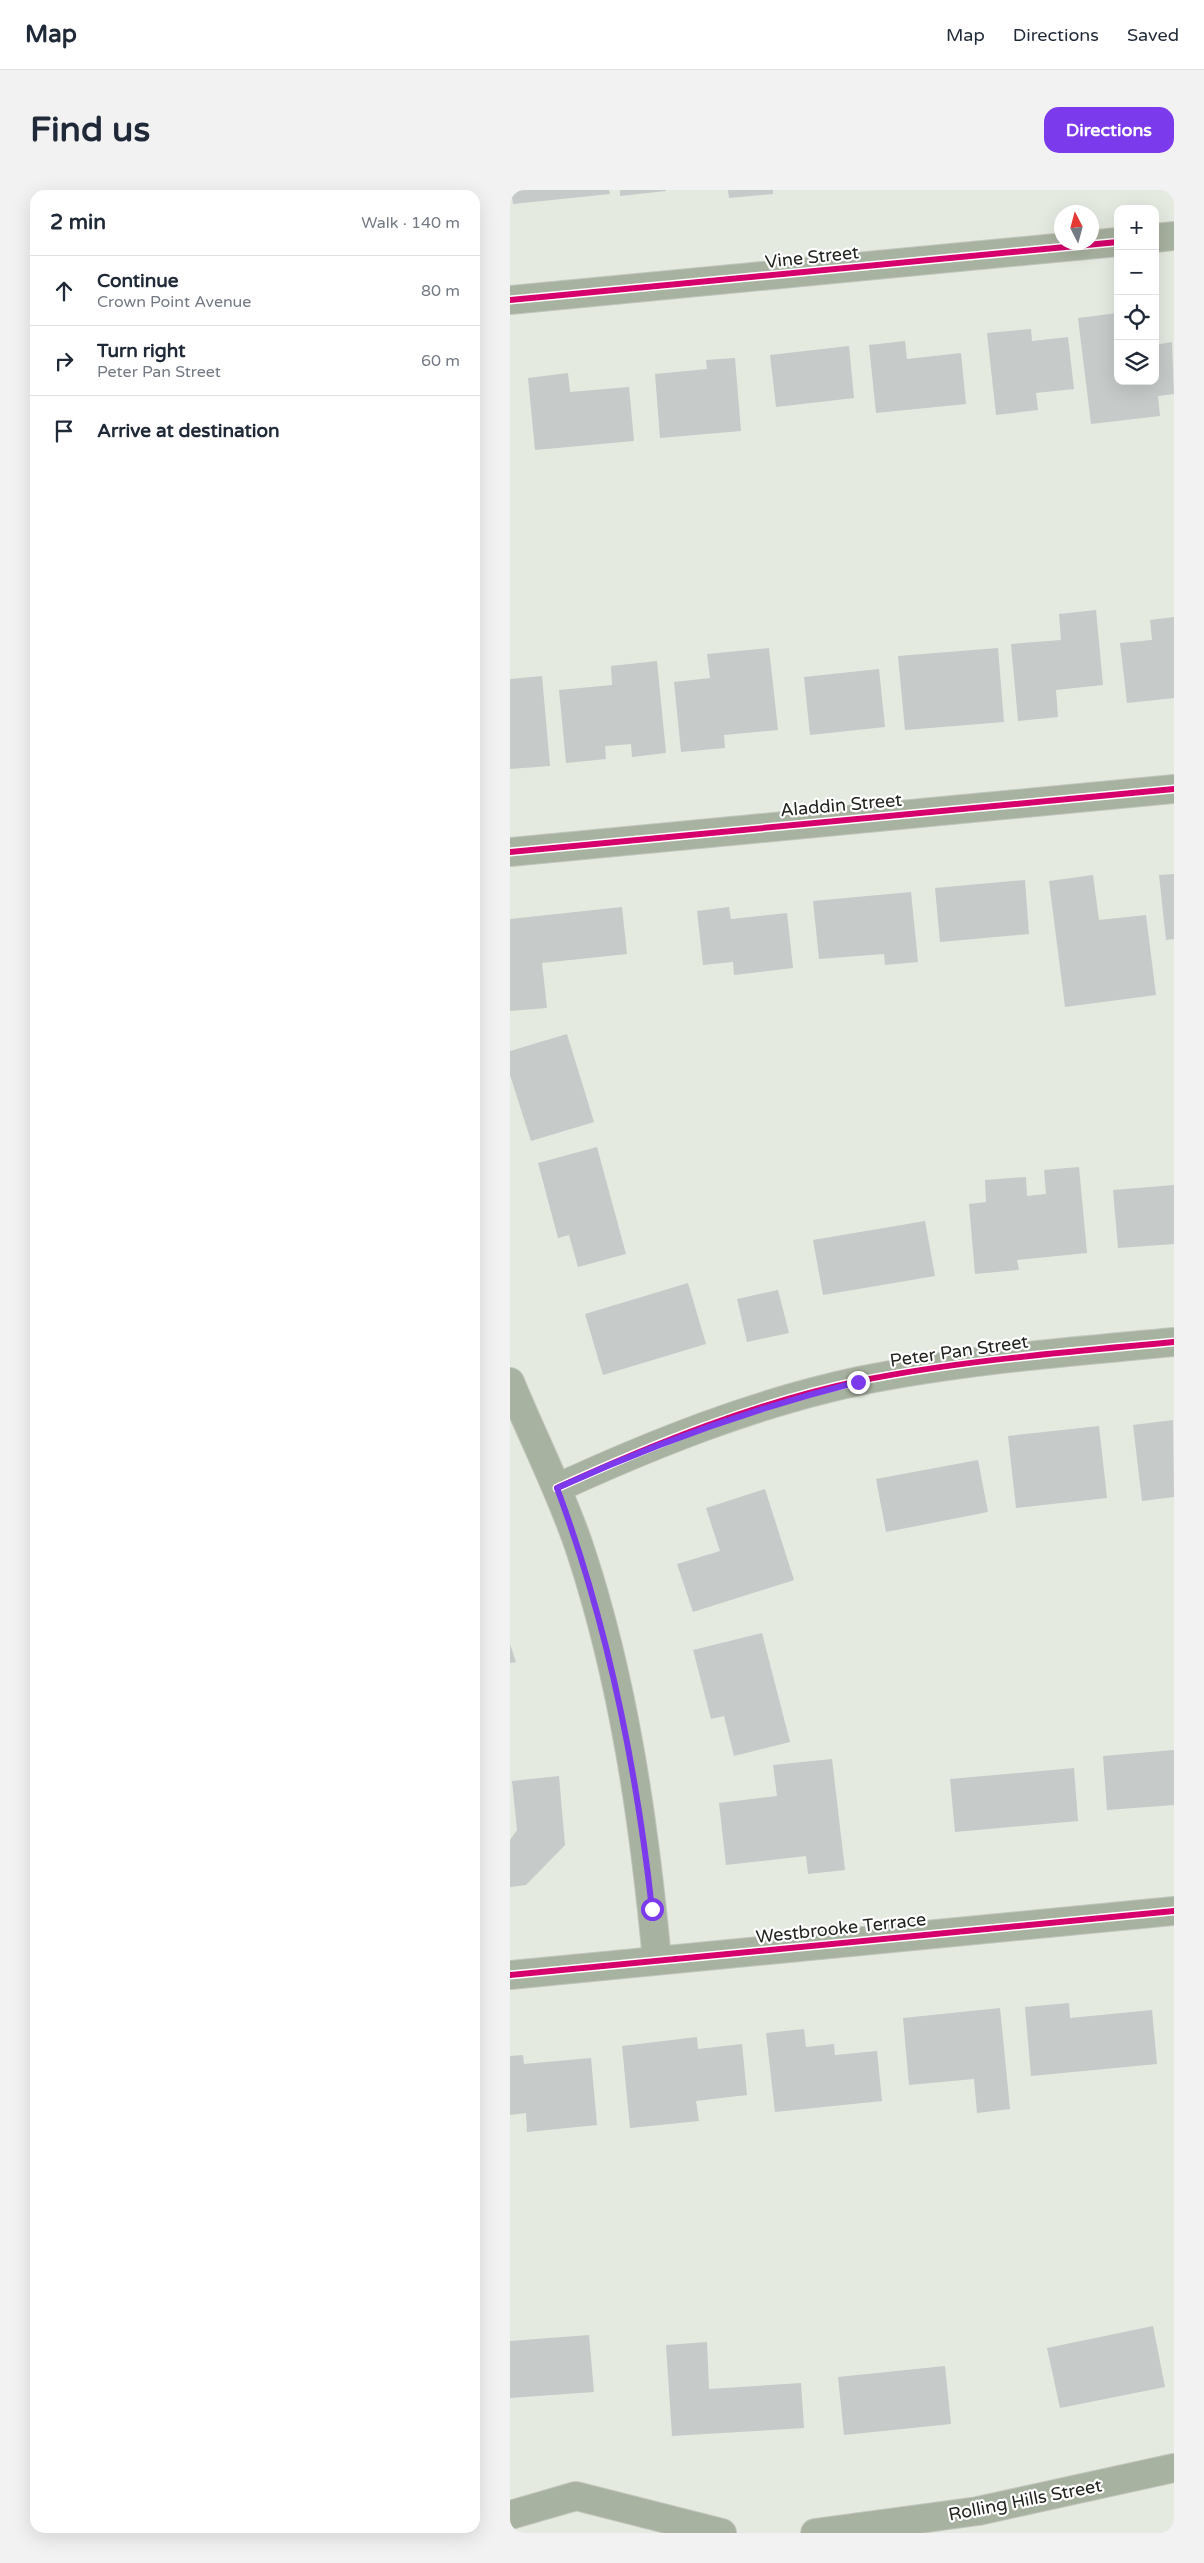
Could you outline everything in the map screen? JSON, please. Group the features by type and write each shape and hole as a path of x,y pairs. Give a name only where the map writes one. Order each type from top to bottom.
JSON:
{"street":[{"path":"1159,238 1174,236"},
{"name":"Vine Street","path":"510,300 1114,242"},
{"name":"Aladdin Street","path":"510,852 1174,788"},
{"name":"Peter Pan Street","path":"557,1488 607,1465 717,1423 808,1394 858,1382 978,1362 1174,1342"},
{"path":"510,1382 557,1488 580,1549 596,1606 631,1755 643,1827 657,1960"},
{"name":"Westbrooke Terrace","path":"510,1975 1174,1911"},
{"name":"Rolling Hills Street","path":"815,2533 978,2511 1174,2468"},
{"path":"510,2515 576,2496 648,2524 722,2533"}],"building":[{"path":"511,190 609,190 610,194 513,204"},
{"path":"620,190 666,190 666,191 620,196"},
{"path":"728,190 773,190 773,194 729,198"},
{"path":"1114,314 1114,385 1159,385 1159,344 1172,342 1174,394 1158,396 1160,416 1091,424 1078,318"},
{"path":"1031,329 1032,341 1068,337 1074,389 1036,393 1038,410 996,415 987,333"},
{"path":"905,341 907,359 961,353 966,404 876,413 869,345"},
{"path":"849,346 854,398 776,407 770,355"},
{"path":"735,358 741,431 660,438 655,374 707,369 706,360"},
{"path":"568,373 570,392 629,387 634,441 535,450 528,378"},
{"path":"1096,610 1103,685 1056,690 1058,717 1018,721 1011,644 1061,640 1059,614"},
{"path":"1174,617 1174,698 1127,703 1120,643 1152,640 1150,620"},
{"path":"769,648 778,730 724,735 725,748 681,752 674,682 710,678 707,654"},
{"path":"998,648 1004,722 905,730 898,656"},
{"path":"657,661 666,753 632,757 631,744 605,746 606,759 566,763 559,690 612,685 611,666"},
{"path":"879,669 885,727 810,735 804,677"},
{"path":"542,676 550,766 510,769 510,679"},
{"path":"1174,874 1174,939 1166,940 1159,875"},
{"path":"1093,875 1099,920 1146,915 1156,995 1065,1007 1049,881"},
{"path":"1025,880 1029,934 940,942 935,888"},
{"path":"911,892 918,962 885,965 884,954 819,959 813,901"},
{"path":"622,907 627,954 542,963 547,1008 510,1011 510,919"},
{"path":"729,907 731,919 787,913 793,968 734,975 733,962 703,965 697,911"},
{"path":"567,1034 594,1122 531,1141 510,1075 510,1051"},
{"path":"597,1147 626,1254 578,1267 569,1235 558,1238 538,1163"},
{"path":"1079,1167 1087,1253 1017,1260 1019,1270 975,1274 969,1204 986,1202 985,1180 1026,1177 1027,1196 1046,1194 1044,1170"},
{"path":"1174,1185 1174,1244 1118,1248 1113,1190"},
{"path":"925,1221 935,1276 823,1295 813,1240"},
{"path":"688,1283 706,1344 603,1375 585,1314"},
{"path":"778,1290 789,1333 747,1342 737,1299"},
{"path":"1173,1420 1174,1497 1142,1501 1133,1425"},
{"path":"1099,1426 1107,1498 1016,1508 1008,1436"},
{"path":"978,1460 988,1512 886,1532 876,1479"},
{"path":"765,1489 794,1580 693,1612 677,1564 720,1551 706,1508"},
{"path":"762,1633 790,1742 734,1756 724,1716 711,1719 693,1650"},
{"path":"510,1644 516,1662 510,1663"},
{"path":"1174,1750 1174,1805 1107,1810 1103,1756"},
{"path":"832,1759 845,1870 808,1874 806,1856 726,1865 719,1803 777,1796 773,1765"},
{"path":"1074,1768 1078,1821 955,1832 950,1779"},
{"path":"559,1776 565,1845 526,1885 510,1887 510,1840 517,1830 512,1781"},
{"path":"1069,2003 1070,2018 1152,2010 1157,2064 1031,2076 1025,2007"},
{"path":"1000,2008 1010,2109 977,2113 974,2079 909,2085 903,2018"},
{"path":"804,2029 806,2047 834,2044 835,2055 877,2051 882,2101 775,2112 766,2033"},
{"path":"697,2037 698,2049 742,2044 747,2095 696,2101 699,2121 630,2128 622,2046"},
{"path":"523,2055 524,2064 591,2058 597,2125 527,2132 526,2113 510,2115 510,2056"},
{"path":"1153,2326 1165,2387 1060,2408 1047,2348"},
{"path":"589,2335 594,2392 510,2398 510,2341"},
{"path":"707,2342 709,2389 801,2383 804,2428 672,2436 666,2345"},
{"path":"945,2366 951,2424 844,2435 838,2377"}],"cycle path":[{"path":"510,300 1114,242"},
{"path":"510,852 1174,789"},
{"path":"557,1488 705,1426 820,1390 937,1367 1174,1342"},
{"path":"510,1975 1174,1911"}],"route":[{"path":"652,1909 643,1827 631,1755 596,1606 580,1549 557,1488 607,1465 717,1423 808,1394 858,1382"}]}
